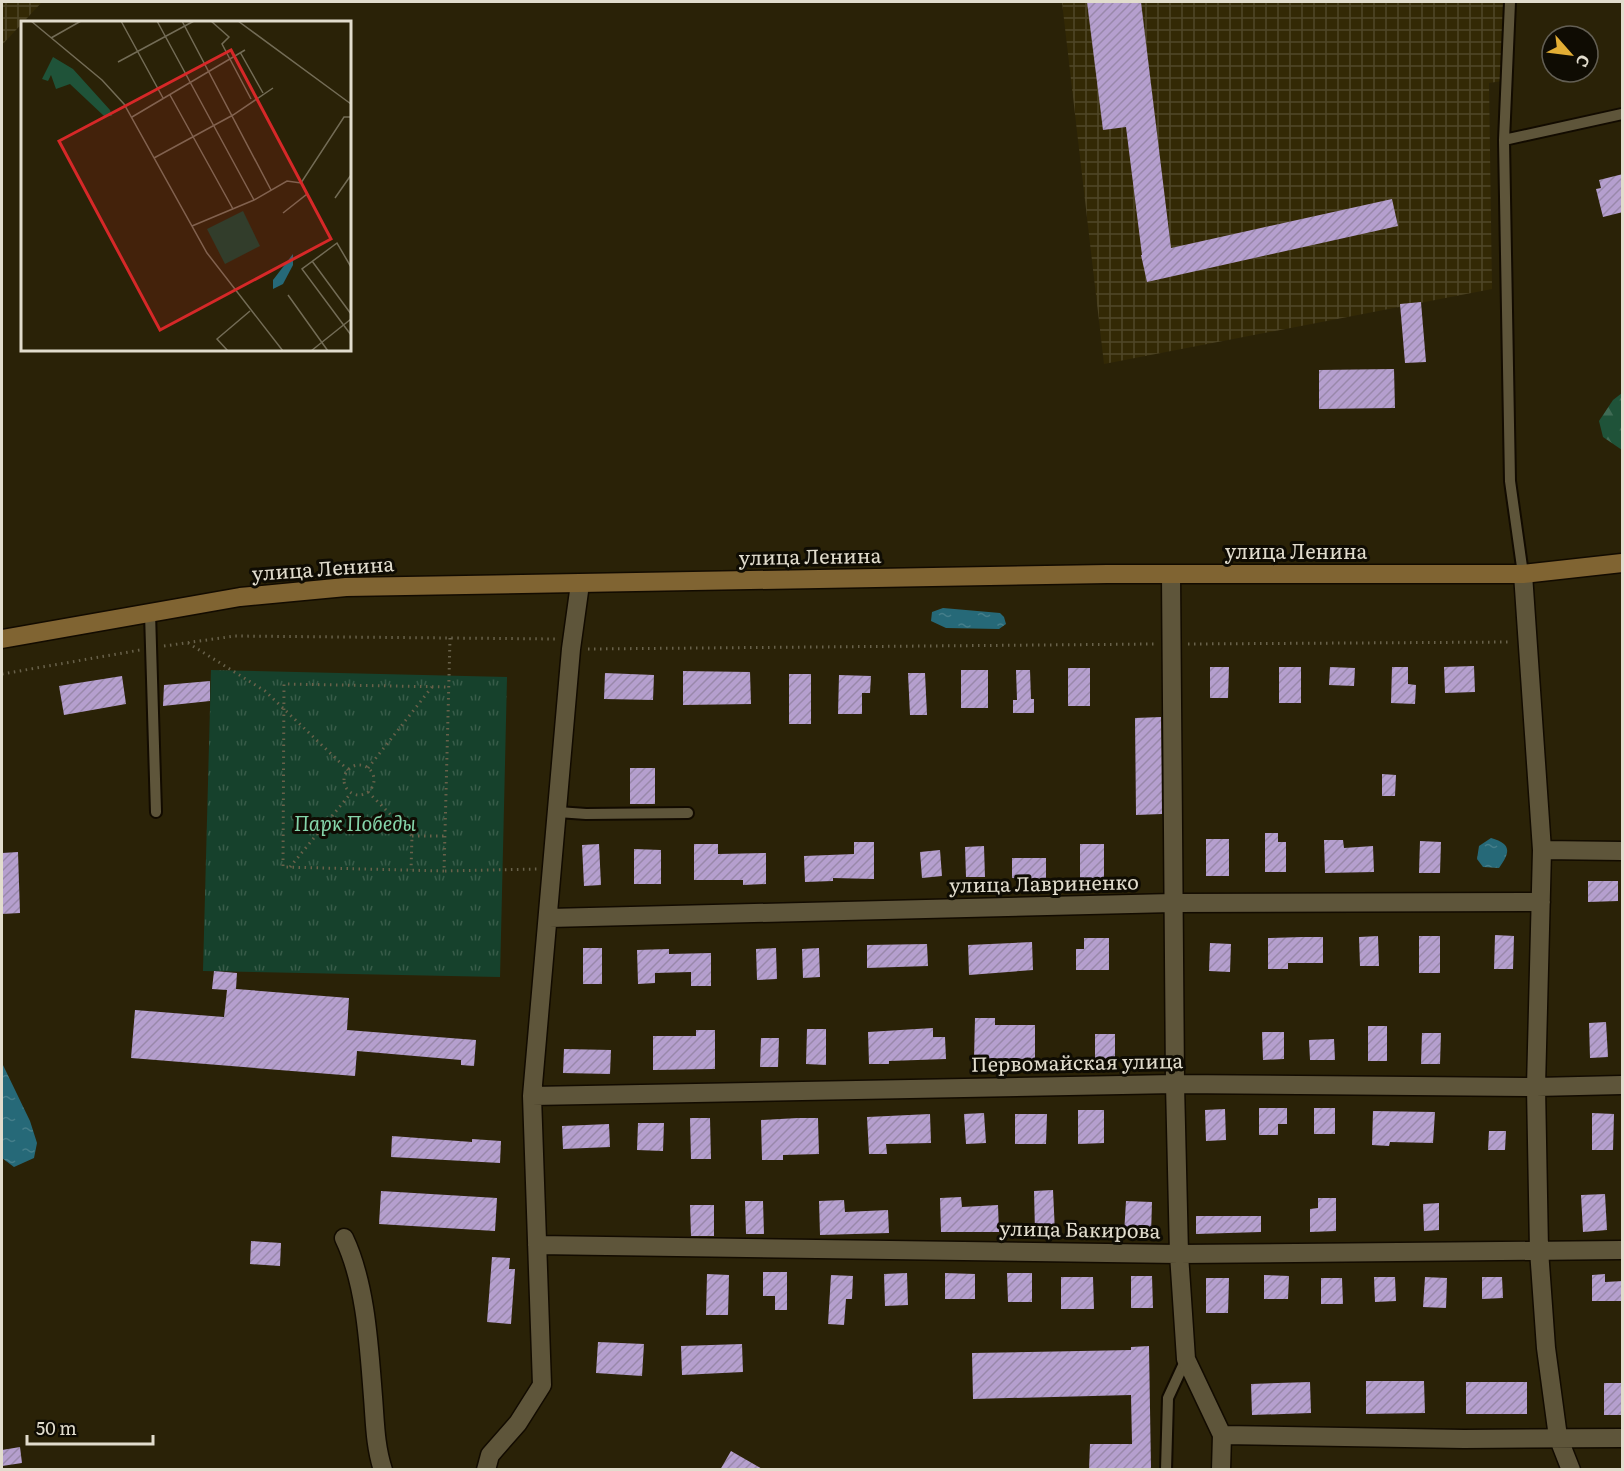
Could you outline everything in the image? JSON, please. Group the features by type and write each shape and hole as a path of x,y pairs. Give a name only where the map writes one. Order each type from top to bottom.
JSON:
{"main road":[{"name":"улица Ленина","path":"2,639 240,597 346,587 1107,574 1523,573 1623,563"}],"street":[{"path":"1523,573 1542,850 1536,1087 1539,1250 1545,1348 1558,1437 1571,1470"},
{"path":"1171,574 1175,1084 1179,1254 1186,1359 1222,1435 1221,1470"},
{"path":"484,1469 490,1455 518,1423 542,1385 532,1096 572,644 580,584"},
{"path":"1542,850 1623,851"},
{"name":"улица Лавриненко","path":"549,918 1173,903 1540,902"},
{"name":"Первомайская улица","path":"532,1096 1175,1084 1536,1087 1623,1085"},
{"path":"344,1238 350,1252 368,1327 378,1455 383,1470"},
{"name":"улица Бакирова","path":"537,1245 1179,1254 1623,1250"},
{"path":"1222,1435 1464,1439 1623,1438"}],"lane":[{"path":"1510,2 1504,140 1510,481 1523,573"},
{"path":"1504,140 1623,114"},
{"path":"150,613 156,812"},
{"path":"558,812 688,813"},
{"path":"1166,1470 1168,1398 1186,1359"}],"path":[{"path":"2,674 235,636 450,638 572,644 1172,644 1528,641"},
{"path":"444,871 450,638"},
{"path":"188,643 265,692 348,770"},
{"path":"448,687 284,684 283,867 444,871 553,869"},
{"path":"368,768 433,687"},
{"path":"359,765 372,772 374,780 368,792 358,795 351,793 344,783 348,770 359,765"},
{"path":"368,792 412,836 445,836"},
{"path":"290,867 351,793"},
{"path":"411,870 412,836"}],"shaded area":[{"path":"2,2 42,2 24,21 21,21 21,25 2,45"},
{"path":"1062,2 1505,2 1502,81 1489,83 1492,289 1104,364"}],"green space":[{"path":"1622,393 1622,450 1603,437 1599,421 1613,400"},
{"name":"Парк Победы","path":"211,670 507,677 500,977 203,971"}],"water":[{"path":"943,608 1000,613 1006,624 999,629 946,628 931,621 932,612"},
{"path":"1491,838 1502,843 1507,849 1506,857 1499,868 1483,867 1477,859 1479,846"},
{"path":"2,1063 30,1121 37,1143 34,1158 14,1167 2,1158"}],"building":[{"path":"1087,2 1141,2 1171,248 1392,199 1398,226 1147,282 1141,255 1126,127 1103,130"},
{"path":"1623,174 1623,212 1603,217 1596,189 1601,188 1599,180"},
{"path":"1421,302 1426,362 1405,363 1400,304"},
{"path":"1394,369 1395,408 1319,409 1319,370"},
{"path":"1474,666 1475,692 1445,693 1444,667"},
{"path":"1210,667 1229,667 1228,698 1210,698"},
{"path":"1279,667 1301,667 1301,703 1279,703"},
{"path":"1330,667 1355,668 1354,686 1329,685"},
{"path":"1392,667 1408,667 1408,684 1416,685 1415,704 1391,703"},
{"path":"1068,668 1090,668 1090,706 1068,706"},
{"path":"961,670 988,670 988,708 961,708"},
{"path":"1016,670 1030,670 1034,713 1013,713 1013,700 1017,700"},
{"path":"683,671 750,672 751,704 683,705"},
{"path":"605,673 654,675 653,700 604,699"},
{"path":"908,673 925,673 927,715 910,715"},
{"path":"789,674 811,674 811,724 789,724"},
{"path":"839,675 871,676 870,693 862,693 862,714 838,714"},
{"path":"122,676 126,704 64,715 59,686"},
{"path":"210,681 210,701 163,706 164,685"},
{"path":"1161,717 1162,814 1136,815 1135,718"},
{"path":"630,768 655,768 655,804 630,804"},
{"path":"1382,774 1396,775 1395,796 1382,796"},
{"path":"1265,833 1278,833 1278,842 1286,842 1286,872 1265,872"},
{"path":"1206,839 1229,839 1229,876 1206,876"},
{"path":"1324,840 1343,840 1344,848 1373,846 1374,872 1325,873"},
{"path":"1420,841 1441,842 1440,873 1419,873"},
{"path":"854,842 874,842 874,879 833,878 833,881 805,882 804,856 854,854"},
{"path":"599,844 601,885 584,886 582,845"},
{"path":"694,844 718,844 718,854 766,853 766,884 743,885 743,880 694,880"},
{"path":"1080,844 1104,844 1104,878 1080,878"},
{"path":"984,846 985,877 966,877 965,847"},
{"path":"634,849 661,850 661,884 634,884"},
{"path":"940,850 942,876 922,878 920,852"},
{"path":"18,852 20,913 2,914 2,853"},
{"path":"1012,858 1046,858 1046,879 1012,878"},
{"path":"1588,881 1618,881 1618,901 1588,902"},
{"path":"1495,935 1514,936 1513,969 1494,969"},
{"path":"1378,936 1379,966 1360,966 1359,937"},
{"path":"1419,936 1440,936 1440,973 1419,973"},
{"path":"1323,937 1323,963 1288,963 1288,969 1268,969 1268,938"},
{"path":"1084,938 1109,938 1109,970 1076,970 1076,949 1084,949"},
{"path":"1032,942 1033,970 969,975 968,945"},
{"path":"1210,943 1231,944 1230,972 1209,971"},
{"path":"927,944 928,966 867,968 867,945"},
{"path":"583,948 602,948 602,984 583,984"},
{"path":"776,948 777,979 757,980 756,949"},
{"path":"819,948 820,977 803,978 802,949"},
{"path":"669,949 669,954 711,953 711,986 691,986 691,972 655,973 655,983 638,984 637,950"},
{"path":"214,971 237,973 236,989 349,998 347,1030 476,1040 474,1066 461,1065 461,1060 357,1051 355,1076 131,1058 135,1010 224,1017 227,990 212,989"},
{"path":"975,1018 995,1018 995,1025 1035,1025 1035,1059 974,1058"},
{"path":"1606,1022 1608,1057 1590,1058 1589,1023"},
{"path":"1368,1026 1387,1026 1387,1061 1368,1061"},
{"path":"933,1028 933,1037 945,1037 946,1059 869,1064 868,1032"},
{"path":"807,1029 826,1029 826,1065 806,1064"},
{"path":"696,1030 715,1030 715,1069 653,1070 653,1036 696,1036"},
{"path":"1262,1032 1284,1032 1284,1059 1263,1060"},
{"path":"1422,1033 1441,1033 1440,1064 1421,1064"},
{"path":"1095,1034 1115,1034 1115,1058 1095,1059"},
{"path":"761,1038 779,1038 778,1067 760,1067"},
{"path":"1334,1039 1335,1060 1310,1060 1309,1040"},
{"path":"564,1049 611,1050 610,1074 563,1073"},
{"path":"1259,1108 1287,1108 1287,1124 1278,1124 1278,1135 1259,1135"},
{"path":"1314,1108 1335,1108 1335,1134 1314,1134"},
{"path":"1225,1109 1226,1140 1206,1141 1205,1110"},
{"path":"1078,1110 1104,1110 1104,1143 1078,1144"},
{"path":"1373,1111 1435,1112 1433,1143 1390,1142 1389,1146 1372,1145"},
{"path":"984,1113 986,1143 966,1144 964,1114"},
{"path":"1592,1113 1614,1114 1613,1150 1592,1150"},
{"path":"930,1114 931,1143 886,1144 887,1154 869,1154 867,1117"},
{"path":"1015,1114 1047,1114 1046,1144 1015,1144"},
{"path":"690,1118 710,1118 711,1159 691,1159"},
{"path":"818,1118 819,1154 783,1155 783,1160 762,1160 761,1120"},
{"path":"638,1123 664,1123 663,1151 637,1150"},
{"path":"609,1124 610,1147 563,1149 562,1126"},
{"path":"1489,1131 1506,1131 1505,1150 1488,1150"},
{"path":"392,1136 472,1142 472,1139 501,1141 500,1163 391,1157"},
{"path":"1053,1190 1055,1232 1035,1232 1034,1191"},
{"path":"381,1191 497,1198 495,1231 379,1224"},
{"path":"1605,1194 1607,1230 1583,1232 1581,1195"},
{"path":"961,1197 962,1207 998,1205 999,1232 941,1232 940,1198"},
{"path":"1318,1198 1336,1198 1336,1231 1310,1232 1310,1209 1318,1208"},
{"path":"844,1200 845,1212 888,1210 889,1233 820,1235 819,1201"},
{"path":"745,1201 763,1201 764,1234 746,1234"},
{"path":"1126,1201 1152,1202 1151,1235 1124,1234"},
{"path":"1439,1203 1439,1230 1424,1231 1423,1204"},
{"path":"690,1205 714,1205 714,1236 691,1236"},
{"path":"1196,1216 1261,1216 1261,1232 1196,1234"},
{"path":"251,1241 281,1243 280,1266 250,1264"},
{"path":"492,1257 510,1258 509,1269 515,1269 511,1324 487,1322"},
{"path":"763,1272 787,1272 787,1310 775,1310 775,1296 763,1296"},
{"path":"907,1273 908,1305 885,1306 884,1274"},
{"path":"945,1273 975,1274 975,1299 945,1299"},
{"path":"1007,1273 1032,1273 1032,1302 1008,1302"},
{"path":"707,1274 729,1275 728,1315 706,1315"},
{"path":"1605,1274 1605,1282 1623,1281 1623,1301 1592,1301 1592,1275"},
{"path":"831,1275 853,1276 852,1299 846,1299 844,1325 828,1324"},
{"path":"1264,1275 1289,1276 1288,1299 1264,1299"},
{"path":"1131,1276 1152,1276 1153,1308 1131,1308"},
{"path":"1061,1277 1093,1277 1094,1309 1061,1309"},
{"path":"1374,1277 1395,1277 1396,1301 1375,1302"},
{"path":"1425,1277 1447,1278 1446,1308 1423,1307"},
{"path":"1482,1277 1502,1277 1503,1298 1482,1299"},
{"path":"1206,1278 1229,1278 1228,1313 1206,1313"},
{"path":"1321,1278 1342,1278 1343,1304 1321,1304"},
{"path":"598,1342 644,1344 642,1376 596,1373"},
{"path":"742,1344 743,1372 682,1375 681,1346"},
{"path":"1149,1346 1151,1470 1089,1470 1090,1444 1132,1444 1131,1395 973,1399 972,1353 1131,1350 1131,1347"},
{"path":"1366,1381 1424,1381 1425,1413 1366,1414"},
{"path":"1310,1382 1311,1413 1252,1415 1251,1384"},
{"path":"1466,1382 1527,1382 1527,1414 1466,1414"},
{"path":"1604,1383 1623,1383 1623,1415 1604,1415"},
{"path":"20,1447 22,1463 2,1466 2,1450"},
{"path":"731,1451 764,1470 720,1470"}]}
